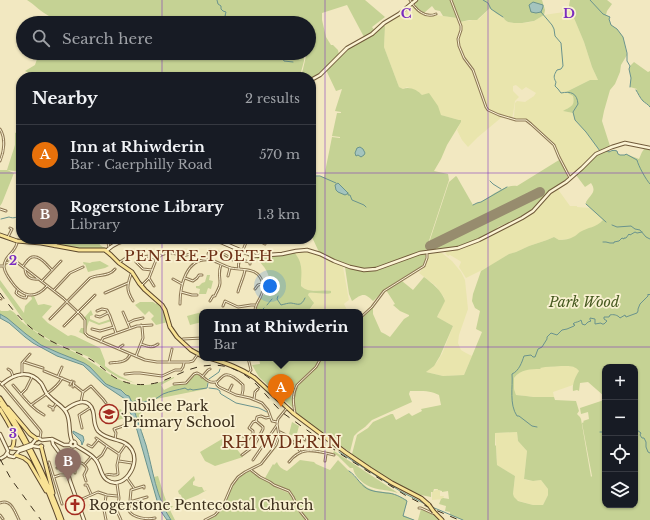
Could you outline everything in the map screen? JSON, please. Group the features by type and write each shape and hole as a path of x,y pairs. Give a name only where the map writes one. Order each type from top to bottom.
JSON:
{"main road":[{"path":"0,235 16,241"},
{"path":"45,244 79,250 106,251 132,272 142,286 162,305 174,334 185,345 198,354"},
{"path":"218,361 233,366 255,378 287,408 345,452 370,469 421,498 442,520"},
{"path":"0,398 30,434 38,439"},
{"path":"0,398 17,424 35,458 48,485 61,520"},
{"path":"0,402 31,455 61,520"},
{"path":"0,409 14,436 15,442 10,450"},
{"path":"41,446 61,520"},
{"path":"16,454 28,462 45,489 61,520"}],"street":[{"path":"410,0 423,14 431,16 436,14"},
{"path":"316,77 347,48 372,34 416,0"},
{"path":"451,0 461,26 458,39 459,46 464,58 473,70 488,110 516,120 526,120 531,124 554,145 570,178"},
{"path":"0,129 4,137 0,161"},
{"path":"226,244 255,256 307,250 350,267 364,270 376,269 414,255 458,248 479,240 522,218 533,211 550,192 570,178 596,154 625,143 650,148"},
{"path":"0,209 6,211"},
{"path":"8,238 12,229 10,228"},
{"path":"16,244 15,248 9,254 4,266 7,276 17,290 16,293 24,298 26,298 27,295"},
{"path":"108,244 110,248"},
{"path":"106,251 117,244"},
{"path":"242,251 245,244"},
{"path":"207,260 209,250 221,252 232,260"},
{"path":"119,263 136,251"},
{"path":"363,315 372,307 384,291 424,266 427,258 427,252"},
{"path":"142,286 149,278 156,260 161,255 167,253 182,256 191,254"},
{"path":"9,256 42,281 84,318 84,333 88,336 119,350 151,361 169,363 191,362 198,354"},
{"path":"143,257 149,256 156,260"},
{"path":"23,266 29,259 35,257 40,259 52,270"},
{"path":"4,264 15,260"},
{"path":"180,304 182,284 188,269 198,261 207,260 215,261 230,268 251,271 257,273 261,277 263,284 262,294 255,309"},
{"path":"239,269 239,261 241,260 250,262 250,264"},
{"path":"42,281 61,262"},
{"path":"136,262 143,269 152,270"},
{"path":"210,301 213,296 215,296 219,287 219,273 221,264"},
{"path":"54,291 70,273 84,267"},
{"path":"25,268 25,273 29,278 39,279"},
{"path":"228,276 230,268"},
{"path":"50,319 91,278 96,275 110,274 114,270 116,273"},
{"path":"238,292 241,280 245,275 246,270"},
{"path":"132,272 128,290 133,301"},
{"path":"184,278 193,280 199,275 202,275"},
{"path":"149,278 154,286"},
{"path":"173,279 182,284"},
{"path":"105,292 129,283"},
{"path":"255,289 258,285 263,284"},
{"path":"17,290 27,295 32,295 37,294 47,286"},
{"path":"181,292 192,295 197,294"},
{"path":"64,326 95,294"},
{"path":"223,306 225,301 238,307 256,305"},
{"path":"97,311 102,308 107,310 116,333"},
{"path":"123,312 130,328"},
{"path":"96,316 100,317 109,313"},
{"path":"128,323 143,318"},
{"path":"101,342 103,338 130,328 140,325 152,325"},
{"path":"136,356 143,338 142,327 140,325"},
{"path":"92,329 100,331 114,326"},
{"path":"183,338 199,338"},
{"path":"141,344 149,347 153,347 158,344"},
{"path":"119,350 123,345"},
{"path":"169,363 172,349"},
{"path":"22,374 23,362 30,354"},
{"path":"110,362 123,361 127,359 130,354"},
{"path":"249,361 252,370 249,374"},
{"path":"295,414 293,398 296,385 316,367 319,361"},
{"path":"23,362 43,368"},
{"path":"125,374 140,372 162,376 175,370 181,370 184,362"},
{"path":"58,376 62,367"},
{"path":"8,369 11,371 13,376"},
{"path":"202,377 210,369"},
{"path":"44,371 72,381 70,385"},
{"path":"174,384 186,383 195,373 199,373 202,377 212,383 228,374 243,385 242,396"},
{"path":"34,445 41,432 40,430 1,383 13,376 22,374 32,376 41,383 49,397 65,410 68,419 71,443"},
{"path":"21,394 26,389 32,376"},
{"path":"30,406 55,388 62,378"},
{"path":"216,382 219,387 264,405 268,410 272,421 277,423"},
{"path":"72,387 74,383 83,392"},
{"path":"229,391 232,385"},
{"path":"13,386 30,406 44,415"},
{"path":"81,402 83,392 91,386 106,403"},
{"path":"254,400 255,392 258,389"},
{"path":"53,410 57,402"},
{"path":"38,439 52,439 64,445 71,443 73,446 75,445 96,460 105,479 109,482 122,481 127,478 133,469 135,459 132,450 121,441 104,436 97,430 94,422 93,411 88,404 81,402 75,403 65,410"},
{"path":"49,406 53,408"},
{"path":"82,428 79,415 91,408"},
{"path":"253,460 277,423 278,419 287,408"},
{"path":"240,445 242,448 253,432 249,427 256,421 257,417 270,417"},
{"path":"242,455 256,442 263,429 263,427 256,421"},
{"path":"205,520 215,515 223,506 232,485 240,475 261,464 276,445 279,436 277,423"},
{"path":"115,439 116,433 114,429 126,425"},
{"path":"279,431 286,435 297,446 300,452"},
{"path":"0,434 10,450 16,454"},
{"path":"243,436 248,440"},
{"path":"297,446 300,437 303,437 305,440"},
{"path":"96,438 119,454"},
{"path":"38,439 43,442 41,446"},
{"path":"52,439 53,444 63,456 84,520"},
{"path":"41,446 47,440"},
{"path":"88,445 92,448 98,440"},
{"path":"106,475 117,474 118,472 116,465 119,454 126,444"},
{"path":"2,458 10,450 34,445 41,446"},
{"path":"96,460 102,455 108,446"},
{"path":"2,458 9,456 13,457 24,448"},
{"path":"9,456 10,450"},
{"path":"289,462 292,458 304,450 333,454"},
{"path":"325,462 326,454"},
{"path":"84,465 92,456"},
{"path":"117,461 132,463"},
{"path":"49,462 62,504"},
{"path":"75,472 74,467 79,463 84,465 87,469 84,475 86,481"},
{"path":"57,468 66,464"},
{"path":"251,470 274,485 289,491 299,510 307,520"},
{"path":"54,477 69,475"},
{"path":"127,478 134,488"},
{"path":"116,482 118,496 117,512 121,520"},
{"path":"87,485 91,495"},
{"path":"144,486 134,488 130,491 129,511 134,516 140,518 150,520 155,518"},
{"path":"82,499 99,492 107,496 118,496"},
{"path":"106,520 104,504 107,496"},
{"path":"130,501 147,497"},
{"path":"0,503 10,503 19,520"},
{"path":"91,505 92,508 100,504 104,504"},
{"path":"118,505 129,507"},
{"path":"419,508 435,513"},
{"path":"0,515 3,519"}],"shaded area":[{"path":"412,5 423,14 457,18 460,30 457,41 463,59 471,68 486,108 502,117 468,147 462,140 457,130 461,122 459,120 441,115 419,92 407,87 403,89 399,87 384,47 385,24"},
{"path":"490,8 508,22 514,23 531,22 544,15 571,11 598,80 590,80 566,92 573,96 574,103 564,111 573,113 575,120 600,151 571,175 569,175 554,145 529,121 526,119 514,118 515,103 517,101 525,102 536,93 526,87 522,90 516,85 513,86 513,91 519,97 515,101 512,118 491,111 486,106 475,70 463,56 458,39 462,30 460,22 479,19"},
{"path":"557,188 570,206 590,208 603,220 595,227 579,233 573,238 559,240 554,237 509,254 490,266 466,278 459,267 461,262 445,253 505,227"},
{"path":"306,251 320,254 342,265 349,300 344,304 346,309 310,309 313,305 313,301 308,295 309,293 328,294 329,290 306,290 301,286 301,265 294,252"},
{"path":"429,253 442,253 452,261 461,272 465,280 468,309 459,335 458,343 461,350 472,356 464,375 443,376 426,372 437,362 442,354 453,326 437,317 444,297 436,286 419,273 425,266"},
{"path":"542,367 575,367 579,371 573,385 553,392 554,397 516,395 514,389 514,378 521,371 540,369 539,368"},
{"path":"517,432 518,441 527,451 524,479 533,481 541,480 548,489 548,495 543,505 533,505 516,500 513,497 515,476 497,465 495,433"},
{"path":"438,489 440,491 440,496 444,496 443,499 432,500 432,492"}],"green space":[{"path":"27,0 365,0 385,17 372,27 375,31 364,37 347,5 322,13 326,37 331,45 338,50 339,55 316,78 316,72 302,72 305,60 316,60 316,16 49,16"},
{"path":"418,0 450,0 457,18 443,16 440,11 435,10 432,6 424,13 415,6 416,5 414,3"},
{"path":"452,0 542,0 545,10 544,15 534,21 514,23 508,22 490,8 477,20 460,22"},
{"path":"570,0 607,0 612,4 606,15 610,17 609,19 611,25 617,29 623,37 627,55 621,65 615,84 610,90 602,121 610,146 600,151 575,120 573,113 563,111 571,107 574,102 573,96 566,92 590,80 598,80 569,6"},
{"path":"382,26 385,26 384,47 399,87 403,89 413,89 422,95 429,93 438,106 441,115 461,120 434,171 448,174 449,180 426,250 367,269 351,267 335,260 319,252 315,244 316,176 324,177 332,137 340,138 332,136 337,113 341,113 335,111 342,89 336,91 326,70 352,46"},
{"path":"37,60 304,60 301,72 25,71 35,65"},
{"path":"634,62 648,72 650,71 650,107 643,101 636,90 637,89 630,87 631,78 629,69"},
{"path":"15,133 16,171 7,170 15,145"},
{"name":"Park Wood","path":"645,148 650,149 650,520 463,520 450,515 450,512 445,511 446,506 439,504 443,498 449,499 448,491 442,492 438,489 434,489 433,492 431,492 431,497 420,496 375,471 352,454 357,435 368,428 373,422 391,414 393,414 396,420 409,413 412,416 422,411 421,409 441,405 439,395 432,392 410,391 409,394 412,402 372,420 354,436 350,452 297,413 294,403 296,389 320,361 363,361 363,316 373,307 373,314 381,332 390,337 404,319 409,316 393,305 395,304 386,290 402,281 413,290 424,277 442,294 445,301 437,317 453,326 440,356 434,366 426,372 443,376 464,375 482,332 476,329 480,311 475,308 472,301 481,271 509,254 554,237 559,240 571,238 576,236 579,232 600,223 603,220 586,204 593,193 593,186 591,183 585,187 576,175 596,155 613,150 617,151 620,155 626,154 639,159","holes":["517,432 518,441 527,451 524,479 533,481 541,480 548,489 548,495 543,505 533,505 518,501 513,494 515,476 497,465 495,433"]},
{"path":"559,160 564,167 568,179 556,187 532,210 522,217 498,227 494,232 456,248 428,251 427,249 449,182 456,176 473,205 503,189 517,186"},
{"path":"0,170 7,170 14,173 0,206"},
{"path":"57,244 100,244 105,247 73,248"},
{"path":"294,252 301,264 301,286 311,291 331,291 331,293 309,293 308,295 314,303 310,309 257,309 258,304 267,290 269,279 267,271 255,256"},
{"path":"425,253 425,264 423,266 385,290 373,301 367,296 363,295 352,301 349,294 345,267 367,270"},
{"path":"100,261 109,266 88,272 83,262 90,263"},
{"path":"207,275 210,275 209,280 213,281 211,289 208,288 206,294 199,294 200,289 196,288 196,286 199,286 205,282"},
{"path":"0,280 24,313 25,306 32,299 31,296 34,296 38,305 44,304 52,306 42,317 48,323 68,336 75,336 100,348 105,361 105,366 116,374 135,383 119,378 89,357 53,342 26,324 0,287"},
{"path":"140,302 153,302 156,304 157,302 162,305 168,322 156,325 151,319 154,316 149,311 145,315 135,305"},
{"path":"0,310 12,311 21,321 41,335 76,353 122,381 144,385 158,383 174,377 161,385 164,390 174,385 186,383 194,374 197,373 208,381 206,389 146,402 138,401 144,422 144,430 138,421 132,402 122,390 106,384 90,367 84,363 41,345 0,314"},
{"path":"91,310 93,315 90,316 90,319 99,323 111,319 112,321 99,325 89,321 85,333 88,336 79,332 81,328 84,328 86,322 84,318"},
{"path":"199,313 199,323 190,325 187,316"},
{"path":"260,361 318,361 316,366 295,385 291,395 294,409 259,377 252,365 260,364"},
{"path":"121,409 124,418 110,423 107,414"},
{"path":"292,422 299,426 296,437 289,434"},
{"path":"222,439 232,443 243,457 215,466 205,461 200,452"},
{"path":"334,451 398,493 368,486 356,476 353,468 350,468 333,453"},
{"path":"300,460 314,462 330,470 338,460 368,488 376,491 392,493 407,500 403,515 414,520 307,520 300,511 290,490 279,487 265,478 273,464 274,465 277,462 281,468 287,471"},
{"path":"248,471 279,489 291,494 298,509 306,520 207,520 214,516 224,505 232,486"},
{"path":"158,476 168,506 173,506 170,510 175,520 171,520 165,510 154,477"},
{"path":"194,476 195,480 193,485 202,487 204,491 207,490 183,501 178,491"},
{"path":"421,509 435,515 440,520 418,520"}],"water":[{"path":"533,2 543,5 541,12 531,12 529,5"},
{"path":"360,147 365,153 361,157 358,155 356,156 355,153 357,148"},
{"path":"338,183 348,193 347,194 345,195 336,190 335,185"},
{"path":"0,314 41,345 84,363 90,367 106,384 121,390 129,396 146,445 158,493 171,520 167,520 158,504 137,430 125,399 104,385 83,365 57,356 33,343 9,323 0,318"},
{"path":"73,431 83,436 84,440 82,445 81,441 73,433"}],"waterway":[{"path":"217,0 218,4 221,6 221,9 226,12 225,16"},
{"path":"483,0 488,3 491,9 503,17"},
{"path":"590,0 603,14 610,17 609,19 611,25 617,29 623,37 627,53 627,61 630,66 630,87"},
{"path":"541,12 552,25 555,36 561,43 563,66 561,69 557,70 554,79 556,82 555,86 561,93 568,92 575,95 578,104 573,112 575,120 600,151"},
{"path":"284,60 293,62"},
{"path":"636,90 642,100 650,107"},
{"path":"602,152 617,151 620,155 626,154 637,160 642,172 650,184"},
{"path":"316,176 320,176 336,183"},
{"path":"490,181 501,189"},
{"path":"473,205 507,187"},
{"path":"348,193 352,200 366,207"},
{"path":"586,204 606,222"},
{"path":"1,219 16,218"},
{"path":"612,225 617,227 631,226 640,230 650,239"},
{"path":"603,242 614,243 622,238 626,238 629,234 642,232"},
{"path":"537,427 532,426 517,416 513,406 512,374 518,369 524,356 531,355 535,357 538,349 542,347 547,337 551,333 557,335 562,330 574,326 574,323 581,320 582,324 585,325 591,321 590,318 595,319 595,324 604,324 607,321 604,317 617,315 620,318 625,315 626,317 637,313 640,304 648,296 648,294 650,294"},
{"path":"278,296 277,299 281,305 290,303 301,304 305,298"},
{"path":"267,305 272,299"},
{"path":"209,379 219,372 220,369"},
{"path":"132,402 152,400 162,394 185,388 188,390 207,388 208,383"},
{"path":"209,388 217,389 221,394 236,403 259,408 267,412"},
{"path":"638,431 641,433 640,435 642,438 644,438 646,447 650,453"},
{"path":"339,452 400,491 427,505"},
{"path":"349,471 367,489 395,494 407,501 403,516 414,520"},
{"path":"432,507 463,520"}],"runway":[{"path":"430,246 540,192"}],"railway":[{"path":"0,293 24,322 38,334 91,360 114,377 124,382 145,385 162,381 192,369 210,365 228,367 237,371 252,381 283,413 339,453 405,495 459,520"},
{"path":"0,459 11,479 41,520"}],"place":[{"name":"Inn at Rhiwderin","path":"281,407"},
{"name":"Jubilee Park Primary School","path":"109,414"},
{"name":"Rogerstone Library","path":"68,481"},
{"name":"Rogerstone Pentecostal Church","path":"75,505"}],"district":[{"name":"PENTRE-POETH","path":"199,255"},
{"name":"RHIWDERIN","path":"282,442"}]}
